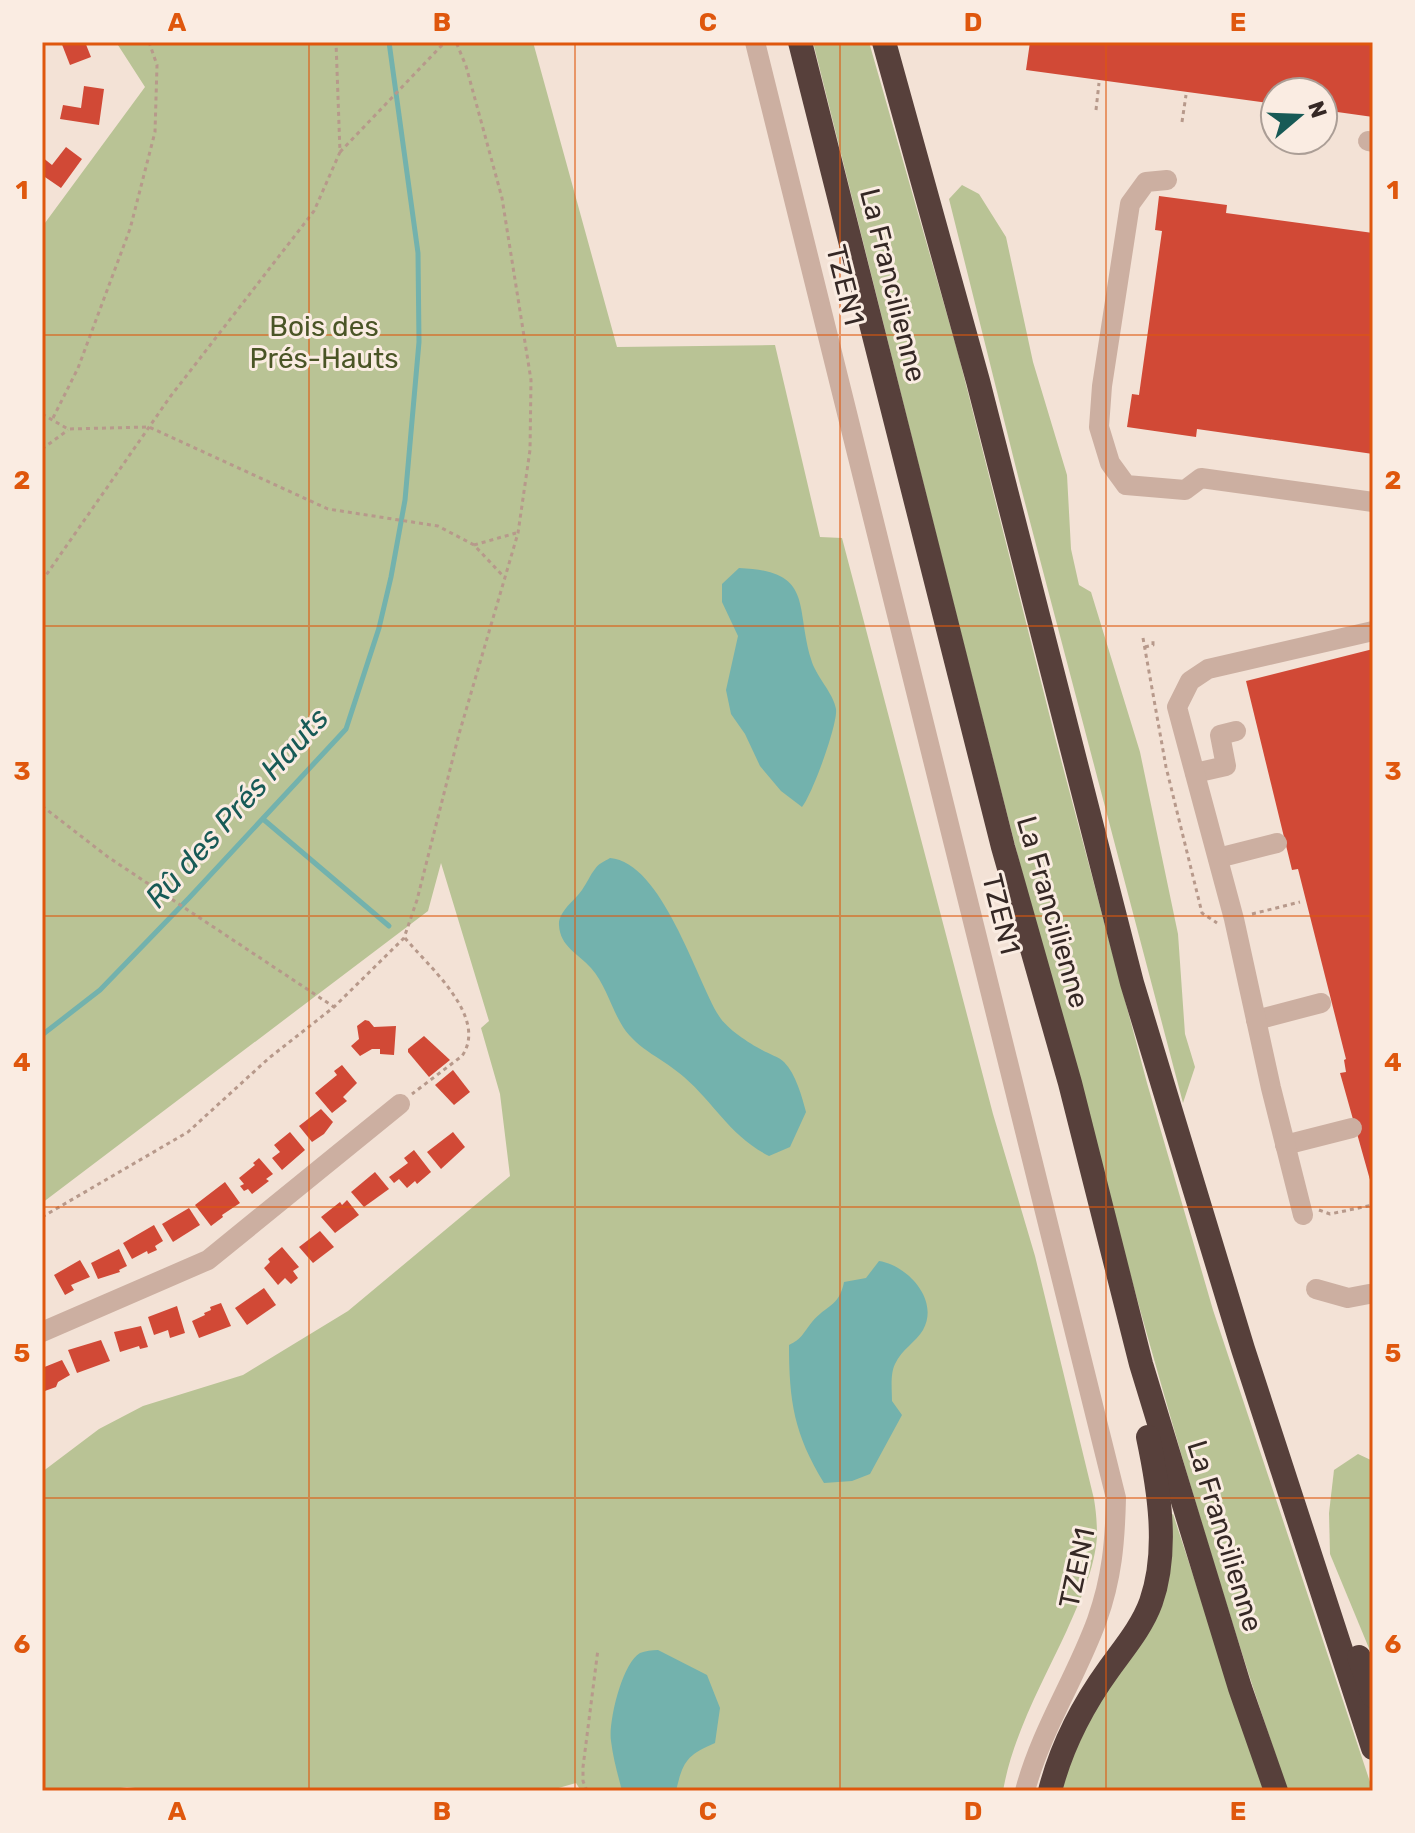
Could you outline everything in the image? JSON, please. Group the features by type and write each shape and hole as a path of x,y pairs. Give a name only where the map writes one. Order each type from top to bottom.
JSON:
{"highway":[{"name":"La Francilienne","path":"800,42 1003,847 1070,1083 1141,1364 1240,1688 1276,1791"},
{"name":"La Francilienne","path":"884,42 978,381 1132,983 1233,1319 1373,1748"},
{"path":"1050,1791 1072,1731 1107,1672 1141,1625 1156,1581 1159,1526 1156,1477 1142,1407 1141,1364"},
{"path":"1306,1546 1343,1612 1373,1696"}],"street":[{"name":"TZEN1","path":"755,42 1116,1498 1115,1553 1097,1620 1033,1761 1025,1791"},
{"path":"1167,180 1146,182 1130,204 1102,386 1099,427 1110,463 1126,485 1185,490 1201,478 1373,502"},
{"path":"1302,1210 1218,858 1177,707 1190,681 1208,669 1373,631"},
{"path":"1195,773 1226,766 1220,735 1236,731"},
{"path":"1218,858 1277,843"},
{"path":"1256,1020 1321,1003"},
{"path":"42,1332 208,1260 400,1104"},
{"path":"1285,1145 1352,1128"},
{"path":"1316,1289 1348,1298 1369,1294"}],"path":[{"path":"52,420 78,368 130,229 155,132 157,65 149,42"},
{"path":"336,42 340,152"},
{"path":"42,581 149,427 314,211 340,152 445,42"},
{"path":"42,1217 188,1132 269,1058 334,1007 404,938 518,533 530,450 531,380 502,198 466,66 456,42"},
{"path":"1096,110 1099,83"},
{"path":"1182,122 1186,95"},
{"path":"42,414 68,429 149,427 328,509 438,526 474,545 504,578"},
{"path":"42,449 68,429"},
{"path":"474,545 518,533"},
{"path":"1143,638 1166,767"},
{"path":"1145,647 1153,645 1153,641"},
{"path":"42,806 108,857 334,1007"},
{"path":"400,1104 462,1056 470,1031 460,1005 404,938"},
{"path":"1302,1210 1330,1214 1373,1205"},
{"path":"587,1791 583,1767 598,1649"}],"green space":[{"name":"Bois des Prés-Hauts","path":"116,42 533,42 617,347 775,345 820,537 842,538 993,1114 1035,1256 1094,1499 1097,1536 1090,1572 1072,1619 1021,1729 1003,1791 581,1791 576,1783 548,1791 160,1791 127,1787 101,1791 42,1791 42,1472 99,1429 143,1406 243,1375 348,1311 510,1176 500,1094 481,1028 489,1021 441,863 428,911 42,1203 42,227 145,87"},
{"path":"813,42 869,42 958,353 1147,1083 1213,1310 1373,1791 1288,1791 1237,1637 1167,1405 1064,1031 954,608"},
{"path":"962,185 979,194 1006,237 1033,362 1067,475 1071,549 1079,585 1091,592 1140,752 1178,934 1185,1034 1195,1067 1183,1103 1019,480 949,199"},
{"path":"1358,1454 1373,1461 1373,1658 1330,1554 1329,1513 1334,1470"},
{"path":"1173,1514 1264,1791 1174,1791 1152,1788 1138,1791 1060,1791 1093,1711 1121,1670 1168,1517"}],"water":[{"path":"739,568 780,576 791,584 801,607 813,665 835,703 836,717 829,743 802,807 781,791 760,766 745,734 731,714 726,690 738,636 722,602 722,584"},
{"path":"610,858 629,864 646,879 661,900 723,1021 745,1040 782,1060 792,1073 806,1112 790,1147 769,1156 755,1148 684,1077 636,1042 623,1027 596,975 563,939 559,925 561,915 596,867"},
{"path":"879,1261 900,1269 918,1286 927,1307 927,1319 923,1330 893,1368 892,1401 902,1415 870,1474 852,1481 824,1483 806,1449 795,1417 789,1345 800,1338 817,1316 835,1301 844,1282 866,1278"},
{"path":"658,1650 707,1675 720,1708 715,1743 688,1760 676,1791 622,1791 611,1741 618,1694 633,1659 640,1653"}],"building":[{"path":"61,42 85,42 91,57 70,65"},
{"path":"1030,42 1373,42 1373,117 1339,112 1339,76 1259,76 1259,102 1026,70"},
{"path":"84,86 104,89 99,125 60,119 63,105 81,108"},
{"path":"66,147 82,159 61,188 42,175 42,157 52,165"},
{"path":"1159,196 1227,205 1226,213 1373,233 1373,454 1197,429 1196,437 1127,427 1132,394 1139,395 1162,231 1155,230"},
{"path":"1373,649 1372,1187 1340,1073 1346,1072 1346,1059 1298,869 1292,870 1246,681"},
{"path":"365,1020 374,1027 396,1026 394,1055 380,1054 380,1049 372,1049 360,1056 351,1046 359,1039 357,1026"},
{"path":"424,1036 450,1060 429,1077 408,1052"},
{"path":"342,1065 357,1083 343,1097 347,1101 332,1113 315,1093 337,1075 334,1071"},
{"path":"453,1070 470,1092 454,1105 435,1085"},
{"path":"321,1109 333,1122 324,1134 312,1142 299,1126"},
{"path":"290,1132 305,1150 282,1170 272,1158 280,1152 274,1145"},
{"path":"453,1132 465,1147 441,1169 427,1152"},
{"path":"414,1150 431,1172 407,1188 399,1179 394,1183 389,1177 408,1163 404,1158"},
{"path":"259,1158 273,1174 252,1194 248,1189 244,1191 240,1186 244,1184 239,1178"},
{"path":"375,1172 389,1189 364,1207 351,1192"},
{"path":"225,1182 240,1203 211,1226 195,1205"},
{"path":"347,1200 359,1215 335,1233 321,1217"},
{"path":"189,1208 200,1225 173,1242 162,1224"},
{"path":"154,1225 163,1241 155,1246 157,1250 148,1254 147,1251 132,1259 123,1243"},
{"path":"320,1231 334,1247 313,1263 299,1247"},
{"path":"282,1247 299,1267 293,1271 298,1278 291,1284 285,1278 278,1285 264,1268 270,1262 268,1259"},
{"path":"119,1249 127,1266 120,1272 98,1279 91,1263"},
{"path":"80,1260 90,1277 71,1285 74,1290 65,1295 54,1275"},
{"path":"264,1288 276,1305 247,1325 235,1308"},
{"path":"221,1303 231,1326 199,1338 192,1321 205,1315 211,1310 210,1307"},
{"path":"177,1306 185,1333 170,1338 168,1330 154,1335 148,1317"},
{"path":"141,1326 148,1347 140,1349 139,1346 120,1352 114,1332"},
{"path":"101,1340 110,1361 77,1373 68,1350"},
{"path":"62,1360 70,1375 58,1382 56,1387 42,1392 42,1368"}],"waterway":[{"name":"Rû des Prés Hauts","path":"42,1035 100,990 346,729 379,628 391,577 405,500 419,342 418,253 389,42"},
{"path":"263,819 389,926"}]}
